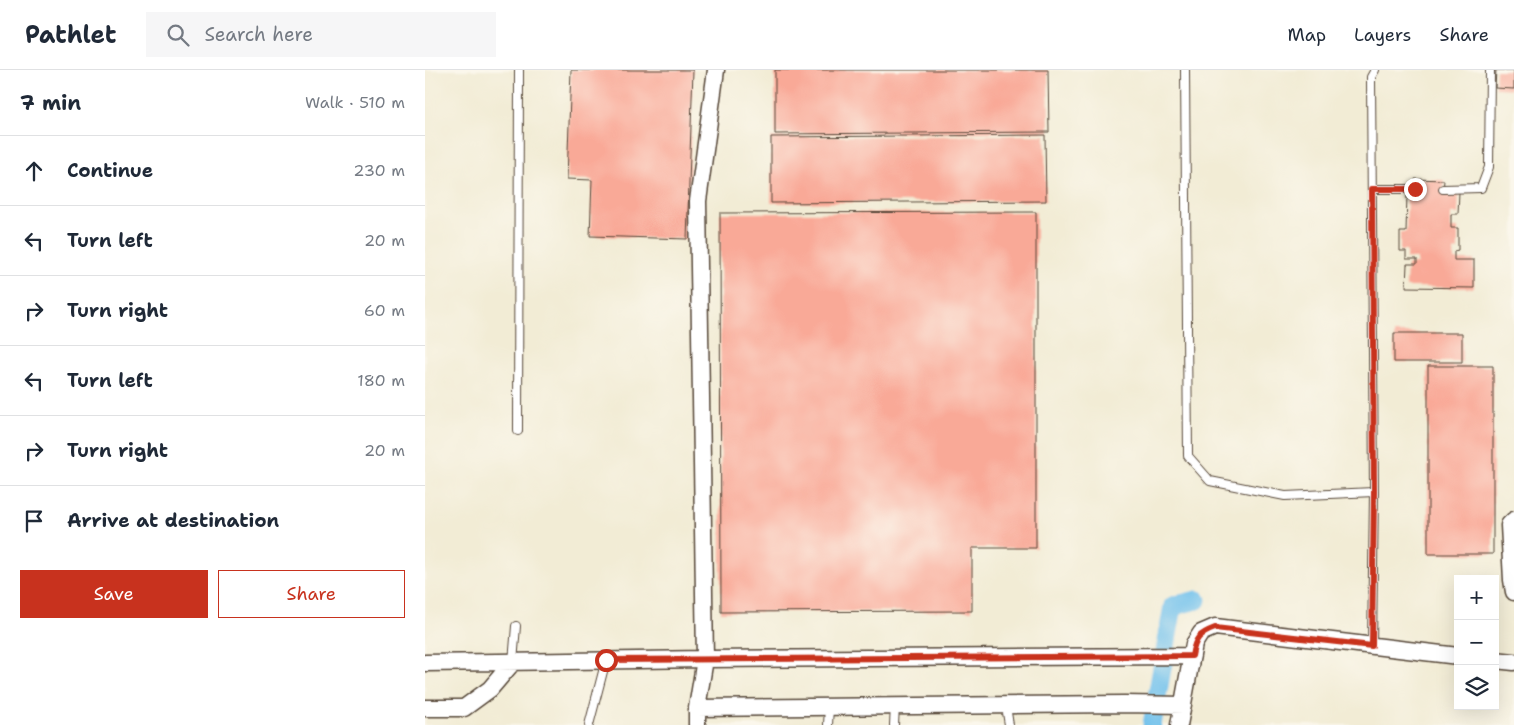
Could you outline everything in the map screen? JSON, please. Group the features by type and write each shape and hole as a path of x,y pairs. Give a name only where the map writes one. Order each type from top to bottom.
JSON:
{"street":[{"path":"697,725 697,708 705,659 698,202 716,70"},
{"path":"1514,520 1509,525 1514,592"},
{"path":"1179,725 1176,705 1185,656 1201,633 1215,628 1372,641 1454,655"},
{"path":"425,663 1185,656"},
{"path":"1499,660 1514,662"},
{"path":"425,708 464,708 490,689 513,662"},
{"path":"697,708 1176,705"}],"lane":[{"path":"518,431 519,70"},
{"path":"1185,70 1188,456 1210,481 1285,496 1374,492"},
{"path":"1372,641 1374,492 1371,77 1375,70"},
{"path":"1443,189 1481,188 1484,182 1489,167 1490,70"},
{"path":"1372,189 1415,189"},
{"path":"513,662 516,626"},
{"path":"589,725 606,660"},
{"path":"894,725 895,706"},
{"path":"1006,706 1009,725"},
{"path":"827,725 829,707"}],"building":[{"path":"571,70 693,70 687,239 590,236 592,180 567,179"},
{"path":"775,70 1048,70 1049,132 775,134"},
{"path":"1496,70 1514,70 1514,89 1495,88"},
{"path":"1045,135 1046,201 771,203 771,137"},
{"path":"1415,179 1444,180 1443,192 1459,192 1458,214 1451,214 1451,228 1458,228 1458,250 1454,251 1454,260 1474,260 1474,288 1406,287 1407,264 1417,264 1417,259 1406,259 1406,251 1400,251 1400,232 1406,232 1407,194 1415,194"},
{"path":"1036,212 1036,548 972,548 972,611 721,612 720,213"},
{"path":"1394,333 1462,333 1462,362 1394,362"},
{"path":"1428,366 1493,366 1493,554 1428,554"}],"waterway":[{"path":"1152,725 1173,606 1197,600"}],"route":[{"path":"606,660 1192,656 1194,644 1201,633 1215,628 1372,646 1374,492 1372,189 1415,189"}]}
